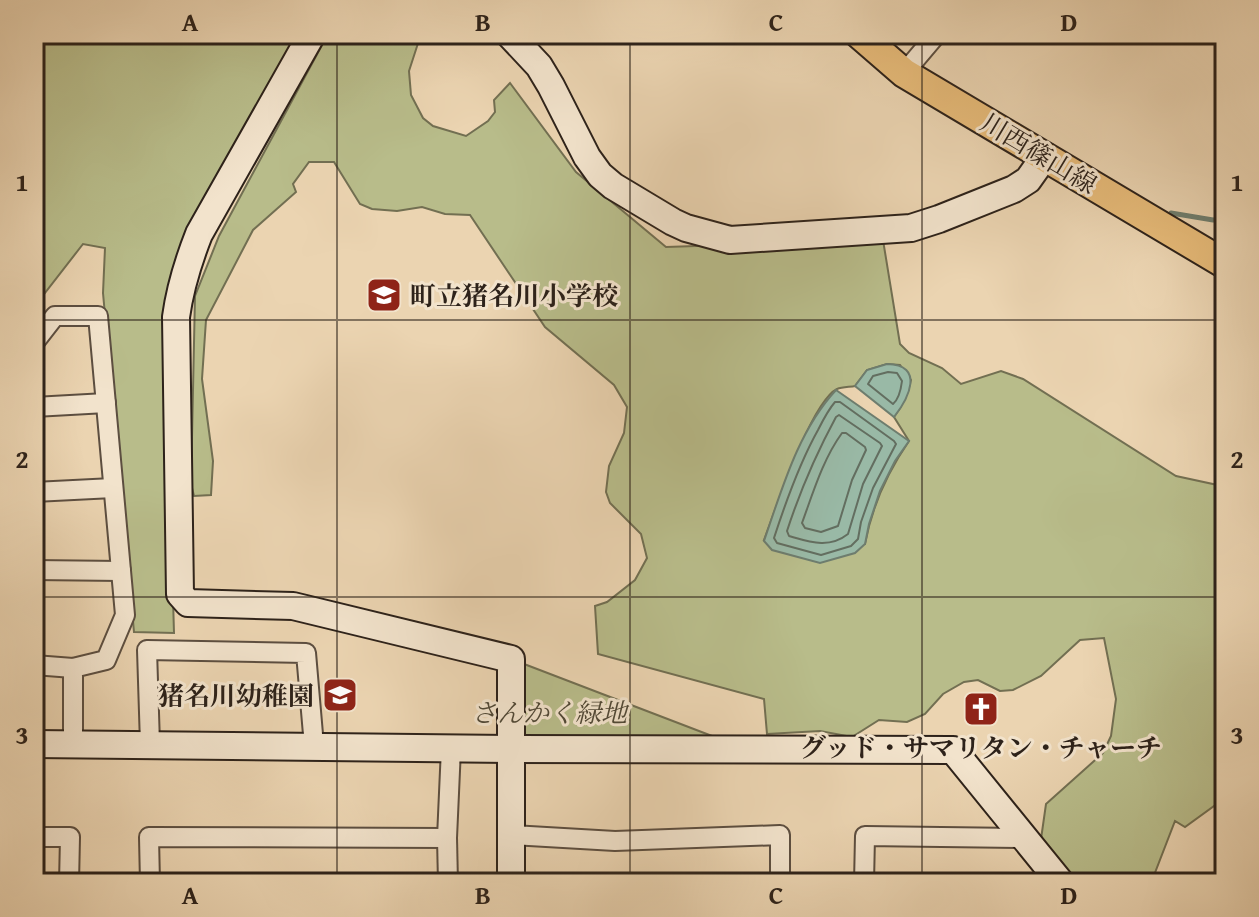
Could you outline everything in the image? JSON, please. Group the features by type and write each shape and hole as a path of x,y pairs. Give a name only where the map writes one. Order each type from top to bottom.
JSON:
{"main road":[{"name":"川西篠山線","path":"859,34 904,73 1225,264"}],"street":[{"path":"312,34 199,234 180,288 176,317 180,594 188,603 293,606 511,659 511,883"},
{"path":"509,34 530,56 551,86 587,157 600,175 673,222 730,240 911,228 1014,189 1028,180 1045,156"},
{"path":"904,73 937,34"},
{"path":"34,343 55,316 98,316 125,615 106,660 73,668 34,665"},
{"path":"34,407 106,403"},
{"path":"34,492 113,488"},
{"path":"34,570 121,571"},
{"path":"150,744 147,650 306,653 314,746"},
{"path":"73,668 73,744"},
{"path":"34,744 953,750 1061,883"},
{"path":"448,883 451,748"},
{"path":"512,835 615,841 780,835 780,883"},
{"path":"864,883 865,836 1024,838"},
{"path":"34,837 70,837 69,883"},
{"path":"150,883 149,837 447,838"}],"green space":[{"path":"34,34 302,34 165,320 174,633 134,632 103,293 105,248 83,244 34,307"},
{"path":"328,34 421,34 409,71 411,95 423,118 433,126 466,136 488,121 495,112 494,100 510,83 576,172 666,247 883,240 900,344 909,353 942,368 961,384 1001,371 1023,379 1176,476 1225,489 1225,800 1185,827 1175,821 1151,883 1067,883 1040,846 1046,804 1103,753 1111,736 1116,699 1104,638 1080,640 1041,676 1013,690 1000,691 978,680 964,682 943,694 925,714 907,722 879,720 852,737 820,731 767,734 764,699 598,654 595,606 607,602 635,580 647,558 641,534 610,503 606,492 609,466 624,433 627,407 614,385 545,327 470,215 445,214 422,207 397,211 372,209 360,204 334,162 309,162 293,184 296,192 253,230 206,320 202,379 213,461 211,495 194,496 191,484 195,296 219,236","holes":["887,364 900,365 911,380 905,400 894,417 909,441 881,490 865,544 764,540 805,435 827,398 837,389 855,386 867,370"]},
{"name":"さんかく緑地","path":"511,659 746,749 511,749"}],"water":[{"path":"887,364 899,366 910,376 905,401 894,417 855,386 867,370"},
{"path":"836,390 909,441 880,491 865,544 855,553 820,563 772,550 764,541 801,442"}],"waterway":[{"path":"1171,213 1225,219"}],"place":[{"name":"町立猪名川小学校","path":"384,295"},
{"name":"猪名川幼稚園","path":"340,695"},
{"name":"グッド・サマリタン・チャーチ","path":"981,709"}]}
